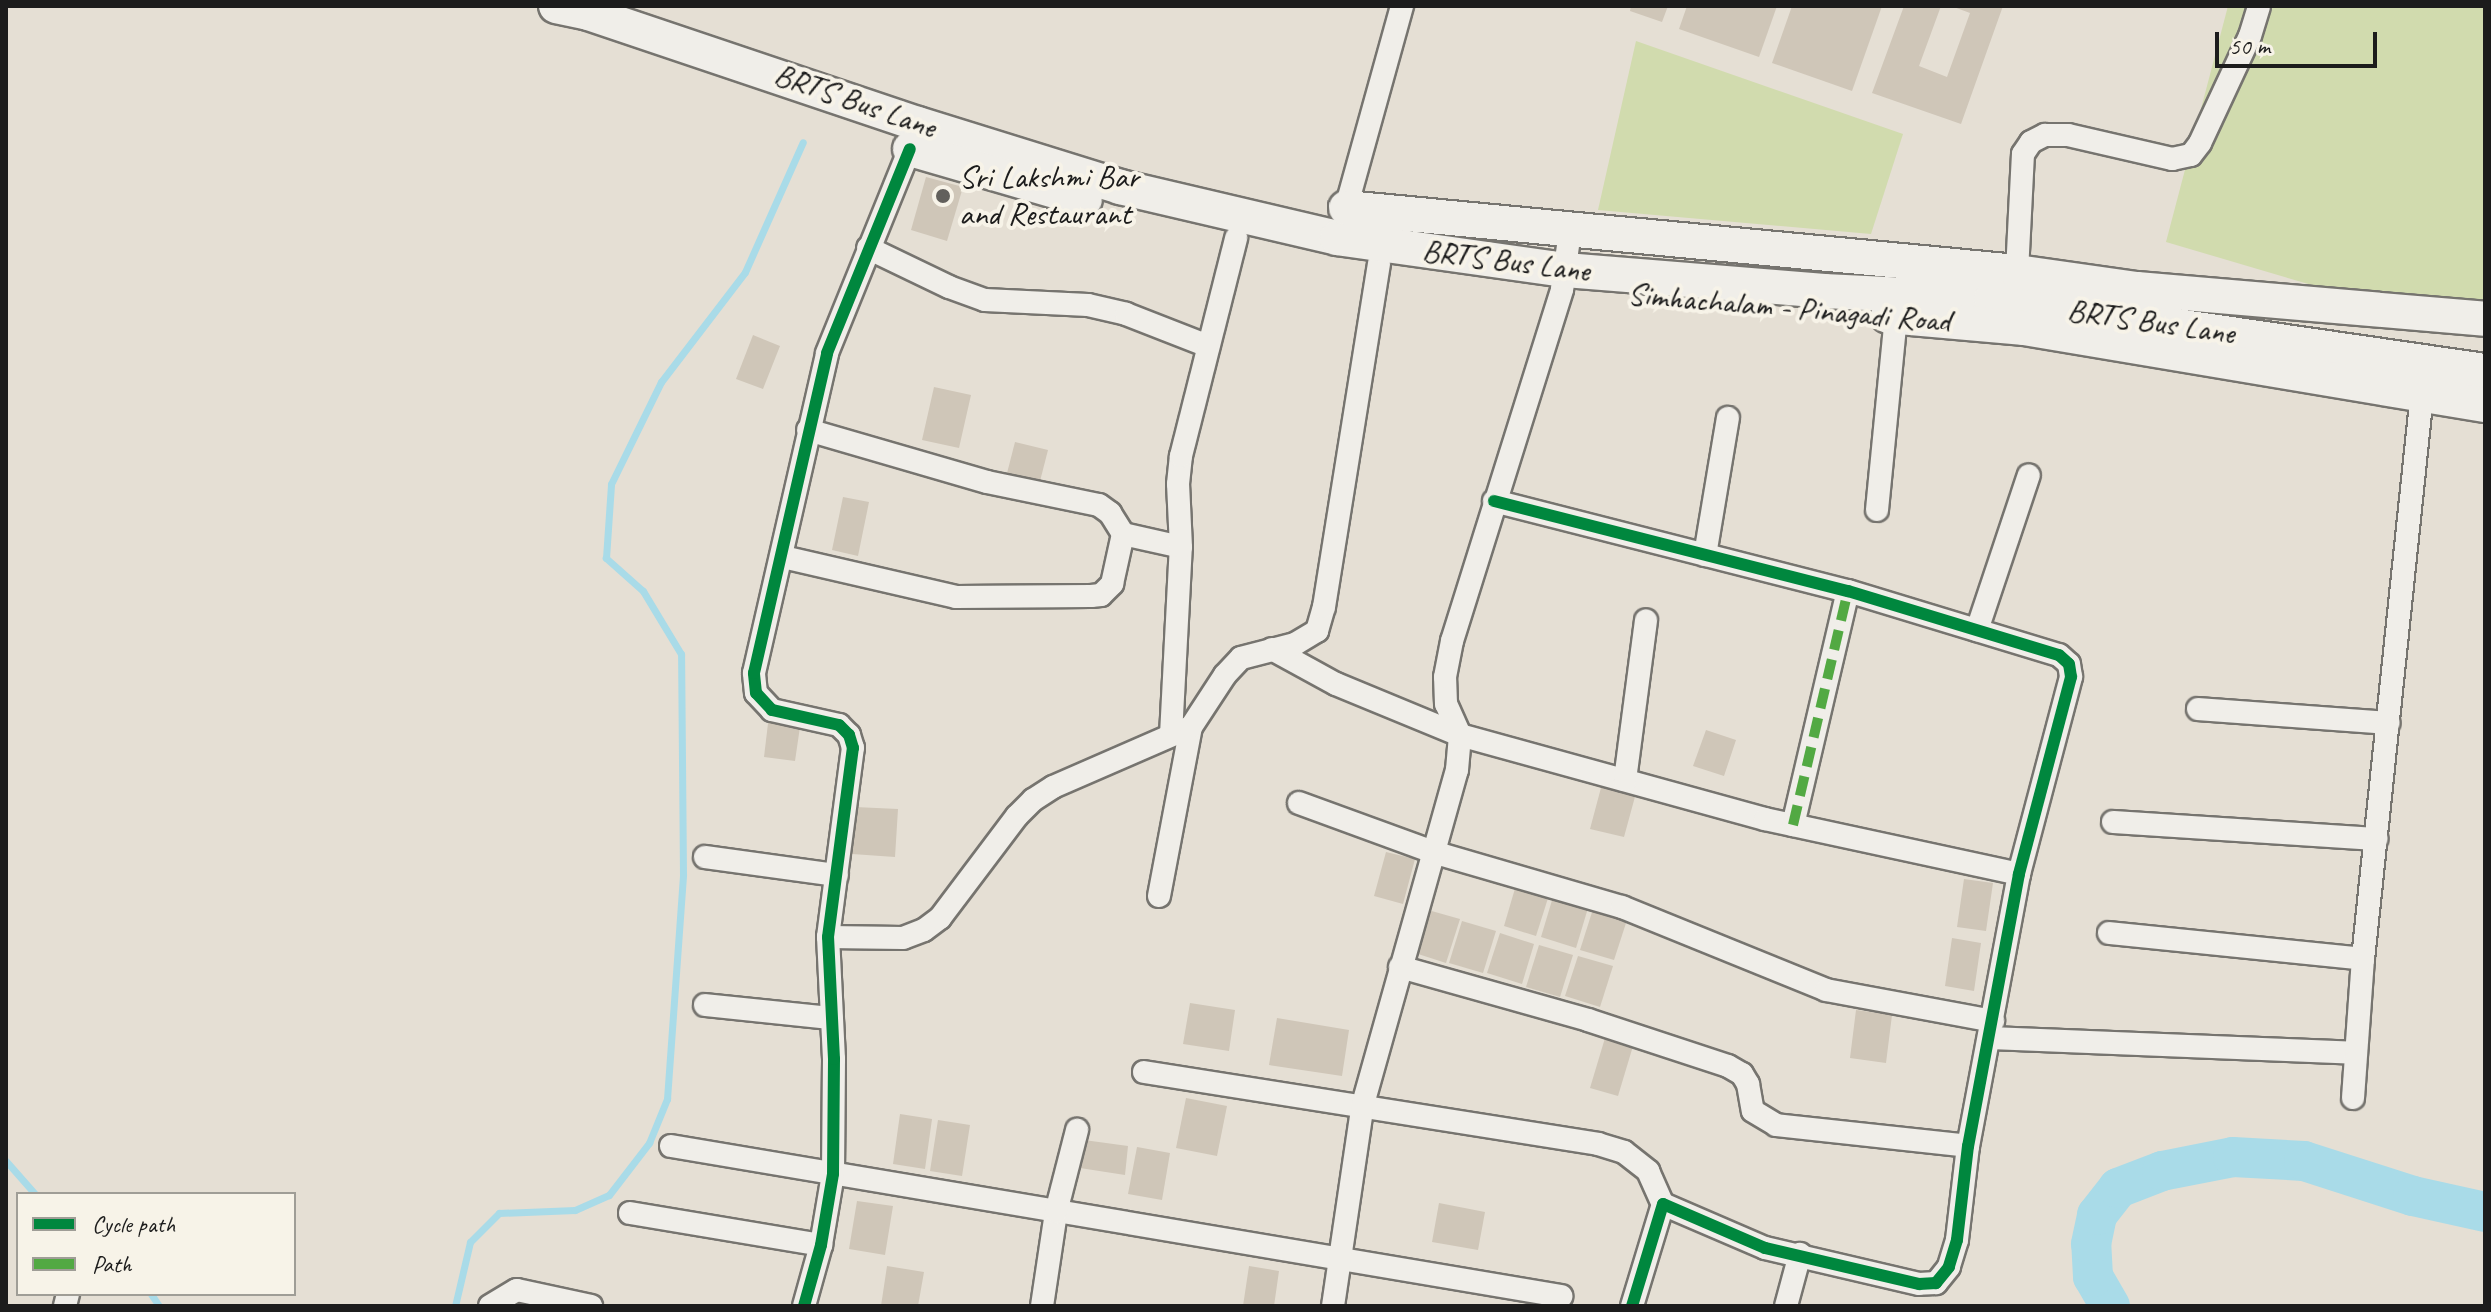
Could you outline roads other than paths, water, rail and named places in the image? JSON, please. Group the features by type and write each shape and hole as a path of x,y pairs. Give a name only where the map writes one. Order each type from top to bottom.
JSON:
{"main road":[{"name":"BRTS Bus Lane","path":"556,6 1151,195 1337,238 1564,280 1991,299 2485,371"},
{"name":"Simhachalam - Pinagadi Road","path":"910,149 1076,197 1236,238 1379,263 2024,328 2485,405"},
{"name":"Simhachalam - Pinagadi Road","path":"1346,208 2017,272 2137,289 2485,319"}],"street":[{"path":"1346,208 1402,6"},
{"path":"2017,272 2023,154 2031,142 2045,135 2068,135 2172,159 2191,155 2200,143 2250,36 2259,6"},
{"path":"804,1306 821,1245 833,1174 828,937 853,748 849,735 839,725 772,710 756,693 754,673 783,557 827,353 910,149"},
{"path":"1333,1306 1363,1104 1457,770 1460,735 1446,704 1445,677 1452,641 1564,280 1570,231"},
{"path":"1159,896 1181,731 1178,484 1181,456 1236,238"},
{"path":"868,248 949,287 985,300 1088,305 1126,314 1208,346"},
{"path":"828,937 903,938 924,930 940,918 1017,816 1033,800 1053,787 1181,731 1241,658 1310,637 1320,622 1379,263"},
{"path":"1877,510 1896,316"},
{"path":"2353,1098 2363,959 2422,394"},
{"path":"1705,555 1728,418"},
{"path":"783,557 956,597 1091,596 1101,595 1112,584 1123,534 1110,513 1099,505 987,482 808,430"},
{"path":"1977,630 2029,475"},
{"path":"1494,501 1848,591 2059,655 2069,664 2071,677 2019,874 1968,1146 1957,1240 1949,1267 1936,1283 1919,1284 1765,1248 1663,1204"},
{"path":"1123,534 1181,547"},
{"path":"1793,825 1848,591"},
{"path":"1625,780 1646,620"},
{"path":"1272,649 1336,684 1460,735 1793,825 2019,874"},
{"path":"2198,709 2388,723"},
{"path":"1299,803 1436,853 1622,907 1826,990 1991,1030 2356,1053"},
{"path":"2113,822 2376,839"},
{"path":"705,857 837,875"},
{"path":"2109,933 2363,959"},
{"path":"1400,967 1588,1020 1728,1066 1742,1074 1748,1084 1753,1111 1776,1125 1968,1146"},
{"path":"705,1005 831,1018"},
{"path":"1144,1072 1363,1104 1598,1144 1624,1152 1648,1171 1663,1204 1632,1306"},
{"path":"1042,1306 1056,1212 1077,1130"},
{"path":"671,1146 1561,1296"},
{"path":"630,1213 821,1245"},
{"path":"1786,1306 1800,1254"},
{"path":"490,1306 505,1294 517,1290 591,1306"}],"waterway":[{"path":"455,1306 470,1242 499,1213 575,1210 609,1195 649,1143 667,1099 683,875 681,654 643,591 606,558 611,484 661,382 745,272 803,142"},
{"path":"2110,1306 2093,1277 2091,1244 2097,1215 2118,1188 2162,1171 2233,1157 2304,1161 2413,1196 2485,1212"},
{"path":"6,1161 33,1192"},
{"path":"152,1296 159,1306"}],"place":[{"name":"Sri Lakshmi Bar and Restaurant","path":"943,196"}]}
